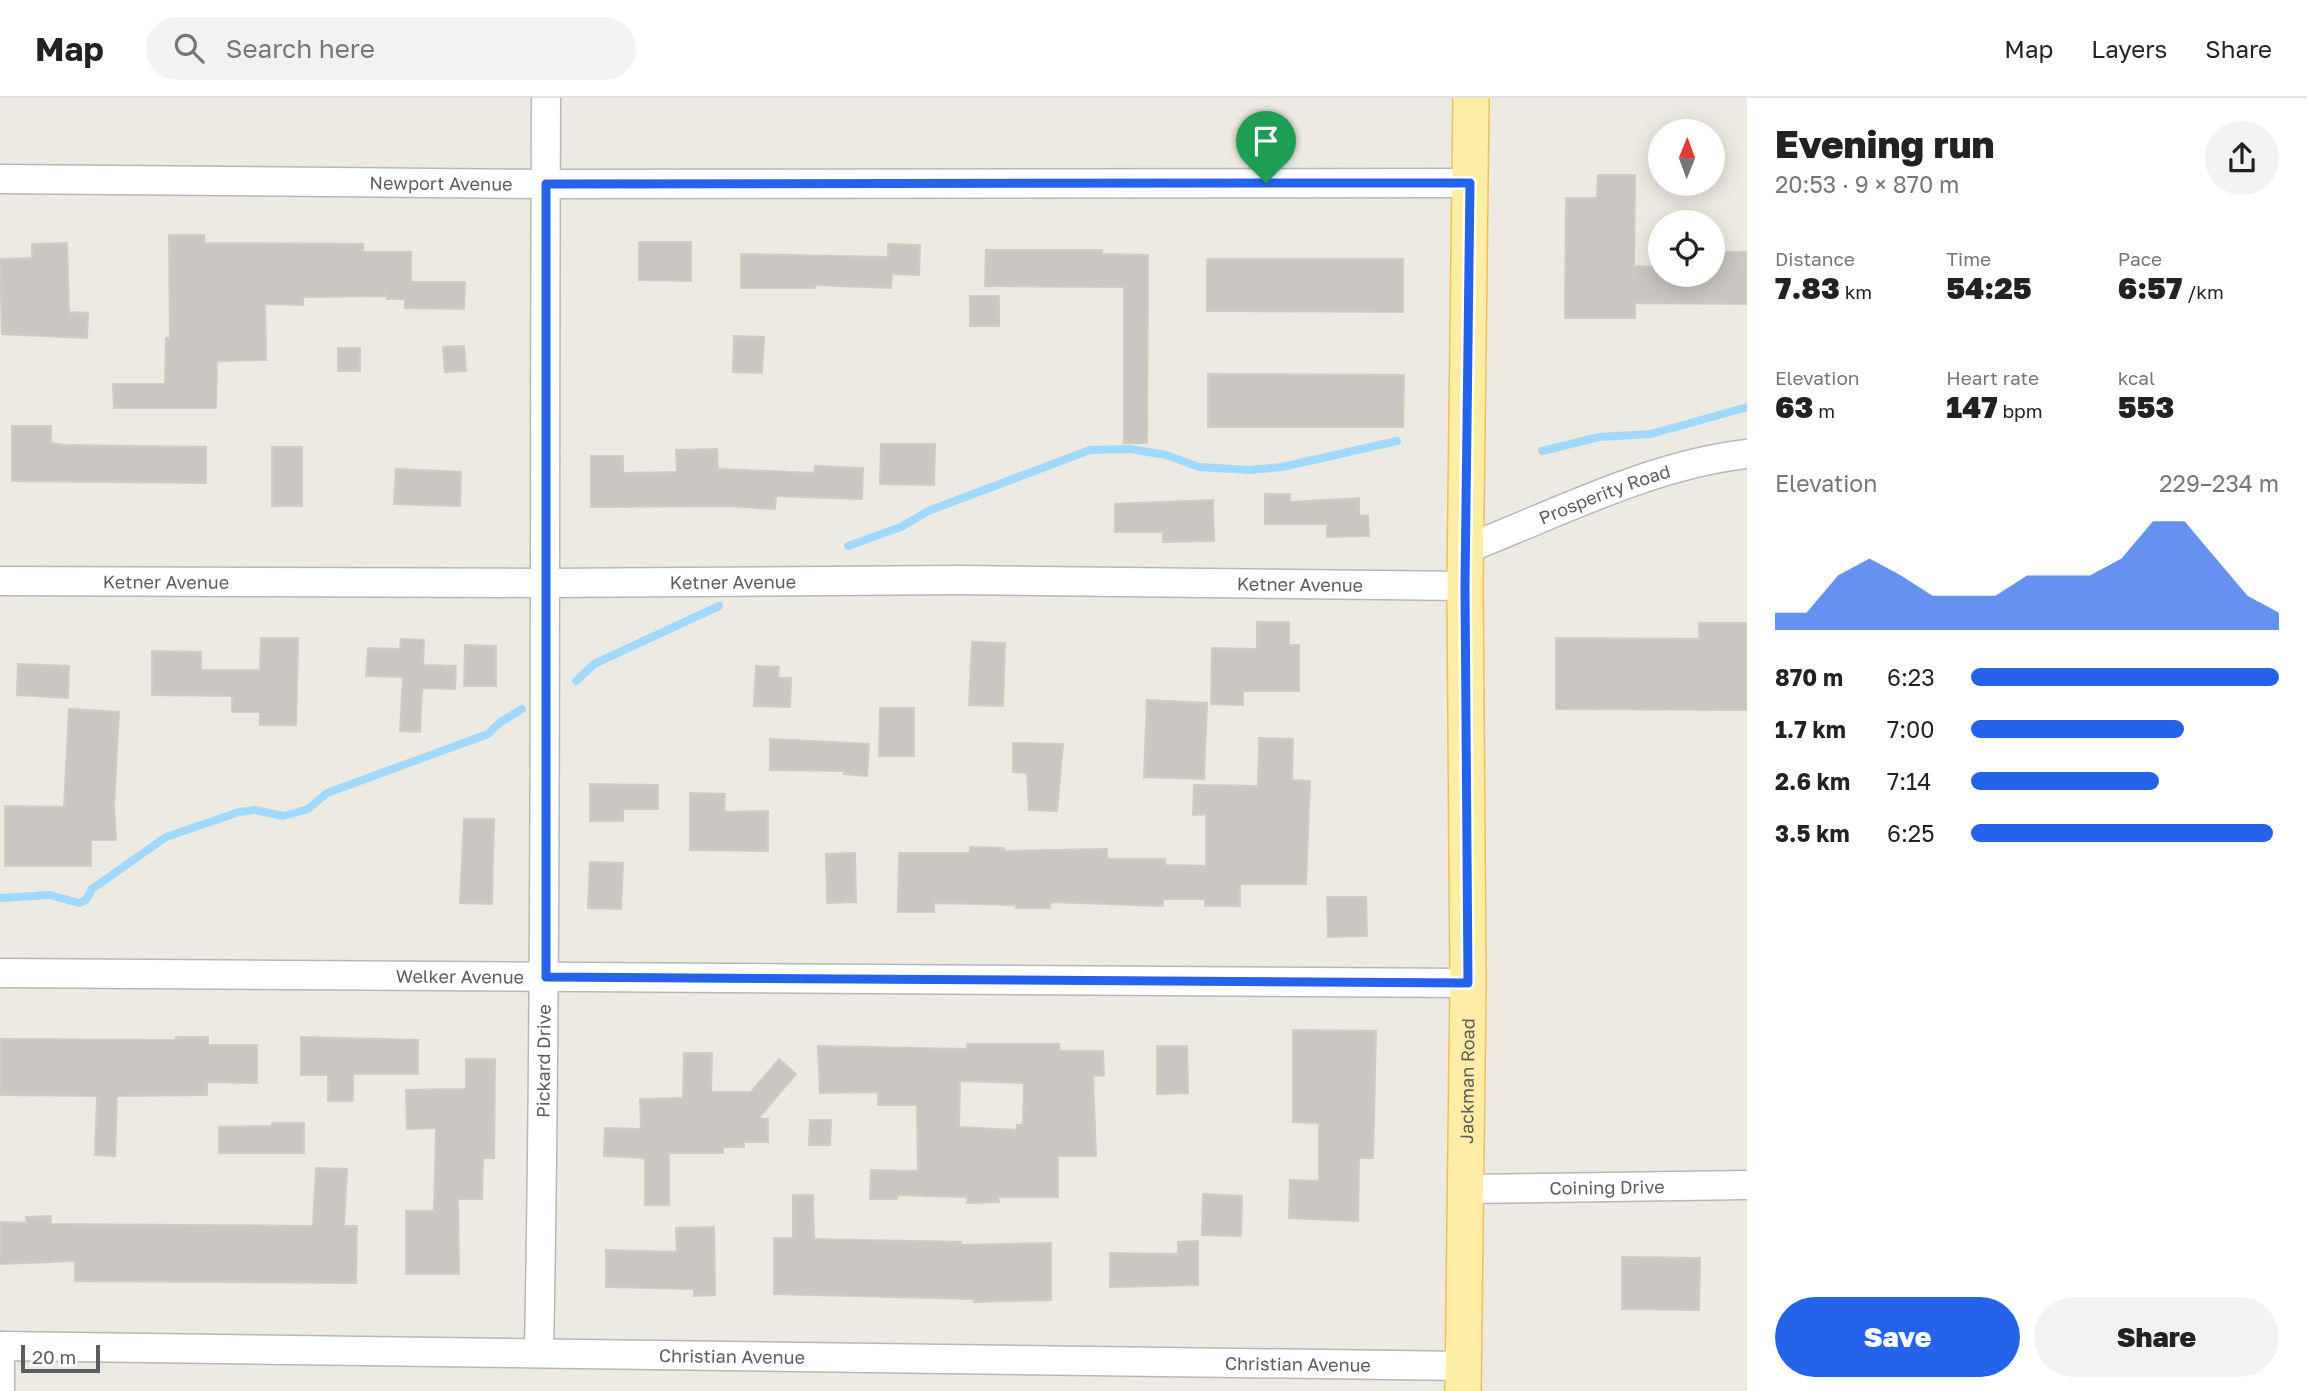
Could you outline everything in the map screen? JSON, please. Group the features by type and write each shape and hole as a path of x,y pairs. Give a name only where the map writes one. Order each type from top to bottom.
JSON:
{"main road":[{"name":"Jackman Road","path":"1463,1378 1468,983 1465,586 1471,98"}],"street":[{"name":"Pickard Drive","path":"540,1353 546,977 546,98"},
{"name":"Newport Avenue","path":"0,179 546,184 1470,183"},
{"name":"Prosperity Road","path":"1466,550 1631,484 1674,470 1747,454"},
{"name":"Ketner Avenue","path":"0,581 544,583 959,580 1465,586"},
{"name":"Welker Avenue","path":"0,973 1468,983"},
{"name":"Coining Drive","path":"1465,1189 1747,1185"},
{"name":"Christian Avenue","path":"0,1346 540,1353 1463,1378"},
{"path":"0,1346 0,1391"}],"building":[{"path":"1598,175 1635,175 1634,266 1648,267 1648,287 1725,287 1725,252 1747,252 1747,304 1635,303 1635,318 1565,318 1566,198 1597,198"},
{"path":"169,235 204,235 204,243 363,244 363,252 411,252 411,282 465,282 464,309 405,308 405,299 387,299 387,296 303,297 303,305 265,304 266,360 217,361 216,408 114,408 113,384 165,384 166,338 170,338"},
{"path":"639,242 691,242 691,281 639,280"},
{"path":"67,243 69,312 88,313 87,338 2,334 0,259 32,258 32,244"},
{"path":"888,244 920,245 919,275 892,274 891,288 815,285 815,288 741,288 741,254 888,257"},
{"path":"986,250 1102,250 1102,254 1148,255 1147,443 1124,443 1124,287 985,286"},
{"path":"1207,259 1403,259 1403,312 1207,311"},
{"path":"970,296 999,296 999,326 970,326"},
{"path":"734,336 764,337 762,373 733,372"},
{"path":"464,346 466,371 445,372 443,347"},
{"path":"338,348 360,348 360,371 338,371"},
{"path":"1208,374 1404,375 1403,427 1208,427"},
{"path":"12,426 51,426 51,443 64,445 206,447 206,483 12,481"},
{"path":"881,444 935,444 934,485 880,484"},
{"path":"272,447 302,447 302,506 272,506"},
{"path":"717,449 718,469 814,473 815,466 863,468 862,499 776,496 775,509 730,506 591,507 591,456 623,456 623,473 677,472 676,450"},
{"path":"396,469 461,472 460,506 394,504"},
{"path":"1265,494 1290,494 1290,502 1359,498 1359,516 1368,515 1369,536 1327,537 1327,524 1265,524"},
{"path":"1213,500 1214,541 1163,542 1163,532 1115,532 1115,504"},
{"path":"1257,622 1289,622 1289,645 1299,645 1299,691 1243,691 1243,705 1211,704 1212,648 1257,649"},
{"path":"1699,623 1747,623 1747,710 1556,709 1556,638 1699,639"},
{"path":"261,638 298,638 296,725 260,725 260,712 232,712 232,696 152,695 152,651 201,652 201,670 260,670"},
{"path":"401,639 424,640 423,665 456,666 455,689 422,688 420,732 400,731 403,677 366,676 368,648 400,649"},
{"path":"972,642 1005,643 1003,706 969,705"},
{"path":"465,645 496,646 496,686 464,686"},
{"path":"18,664 69,666 68,698 17,695"},
{"path":"756,666 779,667 778,678 791,678 790,707 754,706"},
{"path":"1147,700 1207,703 1204,779 1144,777"},
{"path":"880,708 914,708 914,756 879,756"},
{"path":"69,709 119,712 114,806 116,840 91,840 91,866 5,866 5,806 64,807"},
{"path":"1259,738 1293,739 1292,780 1310,781 1306,884 1240,884 1240,906 1205,906 1205,899 1163,899 1163,906 1051,902 1050,908 934,903 934,912 898,912 899,853 970,853 970,847 1004,848 1004,851 1107,849 1107,859 1165,859 1165,865 1206,866 1206,814 1193,815 1194,785 1258,786"},
{"path":"770,739 869,744 867,776 844,774 844,771 770,770"},
{"path":"1013,743 1063,744 1057,811 1029,810 1027,773 1013,772"},
{"path":"590,784 658,785 658,809 623,809 623,821 590,821"},
{"path":"690,793 725,794 724,812 768,811 768,851 690,850"},
{"path":"464,819 494,819 492,904 460,903"},
{"path":"855,853 856,902 827,903 826,854"},
{"path":"590,862 623,863 621,909 588,908"},
{"path":"1327,897 1366,897 1367,936 1328,937"},
{"path":"1293,1030 1376,1031 1373,1158 1359,1158 1358,1221 1289,1218 1290,1180 1319,1181 1319,1123 1293,1122"},
{"path":"176,1037 208,1037 208,1045 257,1045 257,1083 207,1082 207,1095 117,1096 115,1156 95,1155 97,1096 0,1095 0,1039 176,1040"},
{"path":"301,1037 418,1040 418,1074 353,1074 353,1101 328,1101 328,1075 301,1075"},
{"path":"967,1044 1059,1044 1059,1051 1103,1051 1104,1075 1093,1076 1096,1156 1058,1156 1058,1197 998,1197 999,1202 967,1203 967,1197 897,1195 897,1199 870,1199 871,1170 918,1171 917,1105 878,1105 878,1092 820,1093 818,1046 967,1049","holes":["960,1081 1024,1083 1023,1125 1017,1125 1017,1130 959,1127"]},
{"path":"1157,1046 1187,1046 1188,1093 1157,1094"},
{"path":"684,1053 712,1053 711,1092 751,1092 779,1059 796,1074 758,1119 768,1119 768,1142 744,1142 744,1147 723,1147 723,1153 669,1153 669,1205 645,1205 645,1158 604,1156 605,1128 641,1129 640,1099 683,1098"},
{"path":"466,1059 495,1059 494,1158 483,1158 482,1199 458,1199 459,1274 406,1274 406,1211 434,1211 436,1128 407,1129 406,1090 466,1089"},
{"path":"810,1120 831,1120 830,1145 809,1145"},
{"path":"272,1123 304,1123 304,1153 219,1153 219,1127 272,1126"},
{"path":"316,1168 347,1169 344,1226 357,1226 356,1283 75,1281 75,1261 0,1264 0,1222 27,1223 26,1217 51,1216 51,1224 313,1226"},
{"path":"1203,1194 1242,1196 1241,1236 1202,1235"},
{"path":"793,1195 813,1195 814,1239 961,1242 961,1245 1051,1243 1051,1300 974,1302 974,1299 774,1294 774,1238 793,1238"},
{"path":"714,1227 715,1295 694,1296 694,1289 606,1287 606,1250 677,1252 676,1228"},
{"path":"1198,1241 1198,1285 1110,1287 1110,1253 1178,1254 1178,1242"},
{"path":"1622,1257 1700,1258 1699,1310 1622,1309"}],"waterway":[{"path":"1542,451 1599,437 1651,434 1747,407"},
{"path":"848,546 901,527 928,511 1090,450 1130,449 1166,455 1199,467 1249,470 1282,467 1397,441"},
{"path":"576,681 594,664 719,606"},
{"path":"0,898 50,895 79,903 86,900 92,889 166,837 239,812 255,810 283,816 308,809 327,793 488,734 499,723 522,709"}],"route":[{"path":"1266,183 1470,183 1465,586 1468,983 546,977 546,184 1266,183"}]}
